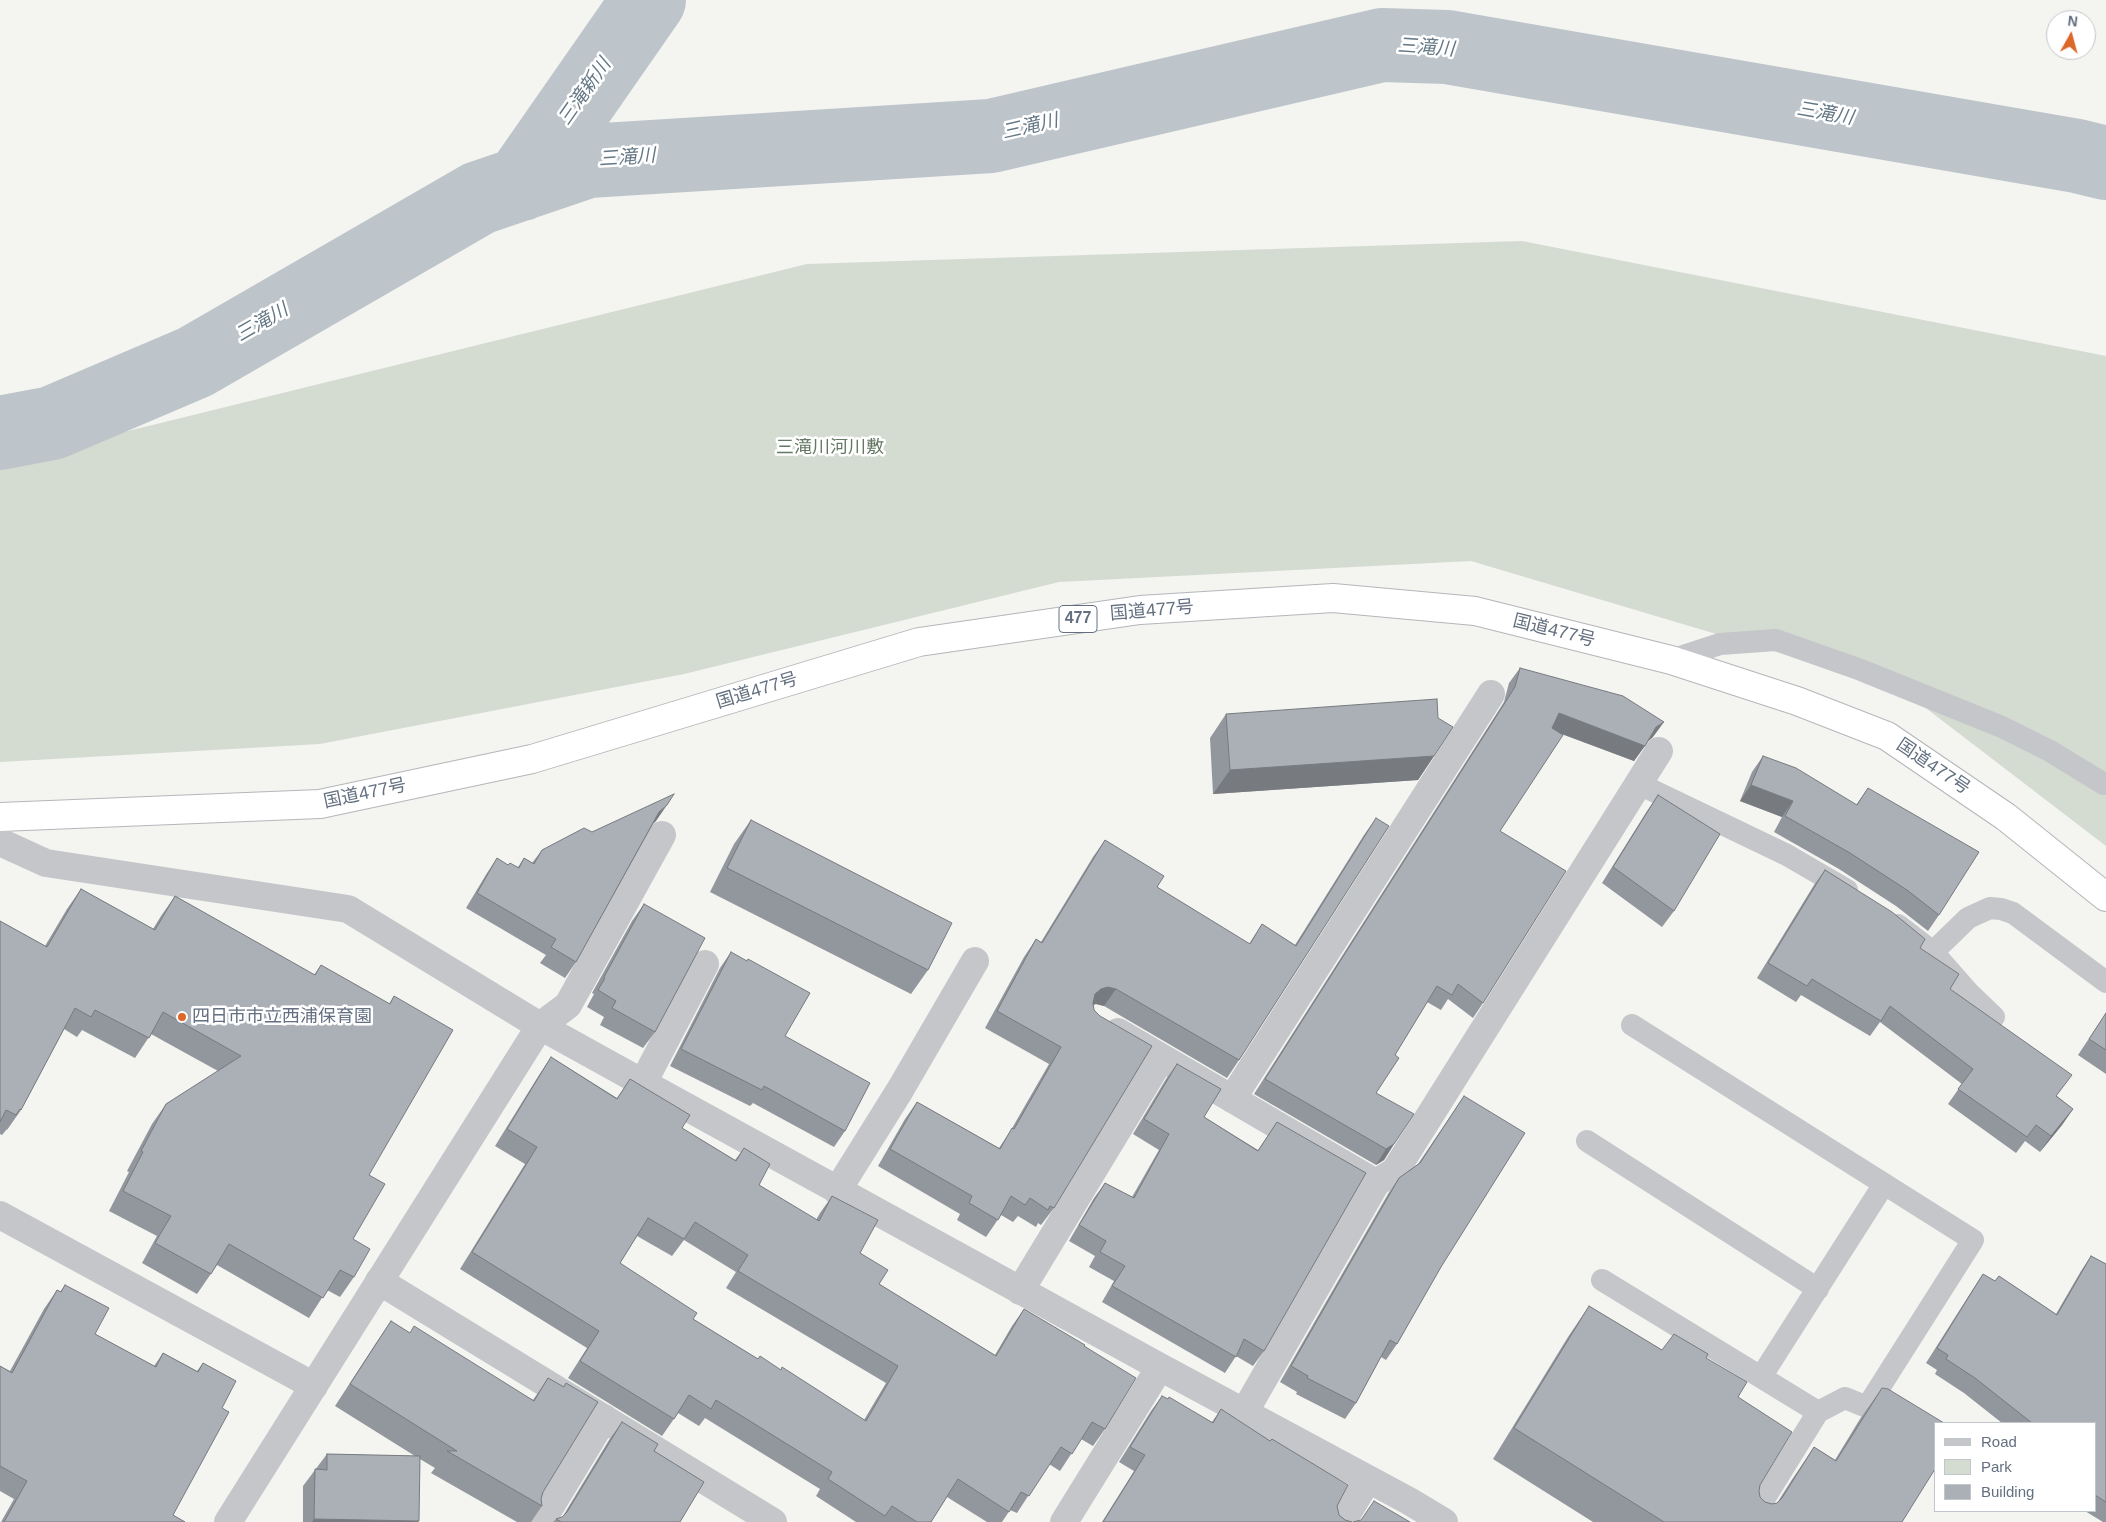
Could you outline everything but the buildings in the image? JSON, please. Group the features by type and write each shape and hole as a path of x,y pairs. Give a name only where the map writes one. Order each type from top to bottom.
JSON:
{"highway":[{"name":"国道477号","path":"0,817 320,804 532,759 920,642 1140,610 1333,598 1475,611 1671,660 1797,701 1887,736 2006,817 2106,897"}],"street":[{"path":"1232,1099 1491,694"},
{"path":"1244,1413 1376,1183 1395,1171 1659,751"},
{"path":"228,1522 540,1026 568,1005 662,835"},
{"path":"0,842 46,863 348,909 540,1026 837,1191 1444,1522"},
{"path":"837,1191 900,1090 974,961"},
{"path":"643,1083 706,964"},
{"path":"1096,1020 1376,1183"},
{"path":"1020,1291 1161,1058"},
{"path":"0,1215 314,1386"},
{"path":"379,1281 773,1522"},
{"path":"1064,1522 1160,1368"},
{"path":"541,1522 604,1418"},
{"path":"1342,1522 1368,1479"}],"lane":[{"path":"1671,660 1720,644 1776,640 1861,670 2002,727 2050,751 2104,784"},
{"path":"1638,784 1788,855 1872,906 1933,952 1994,1017"},
{"path":"1933,952 1974,915 1990,908 2001,909 2013,914 2106,982"},
{"path":"1632,1025 1974,1240 1867,1407 1845,1398 1818,1412 1750,1522"},
{"path":"1587,1141 1818,1289"},
{"path":"1761,1377 1884,1184"},
{"path":"1602,1280 1818,1412"}],"green space":[{"name":"三滝川河川敷","path":"1522,241 2106,356 2106,846 1901,689 1471,561 1059,582 684,674 320,744 0,762 0,442 124,432 807,264"}],"waterway":[{"name":"三滝新川","path":"521,184 649,0"},
{"name":"三滝川","path":"0,433 52,423 195,362 479,198 588,161 991,136 1382,45 1447,47 2077,156 2106,163"}],"place":[{"name":"四日市市立西浦保育園","path":"182,1017"}]}
